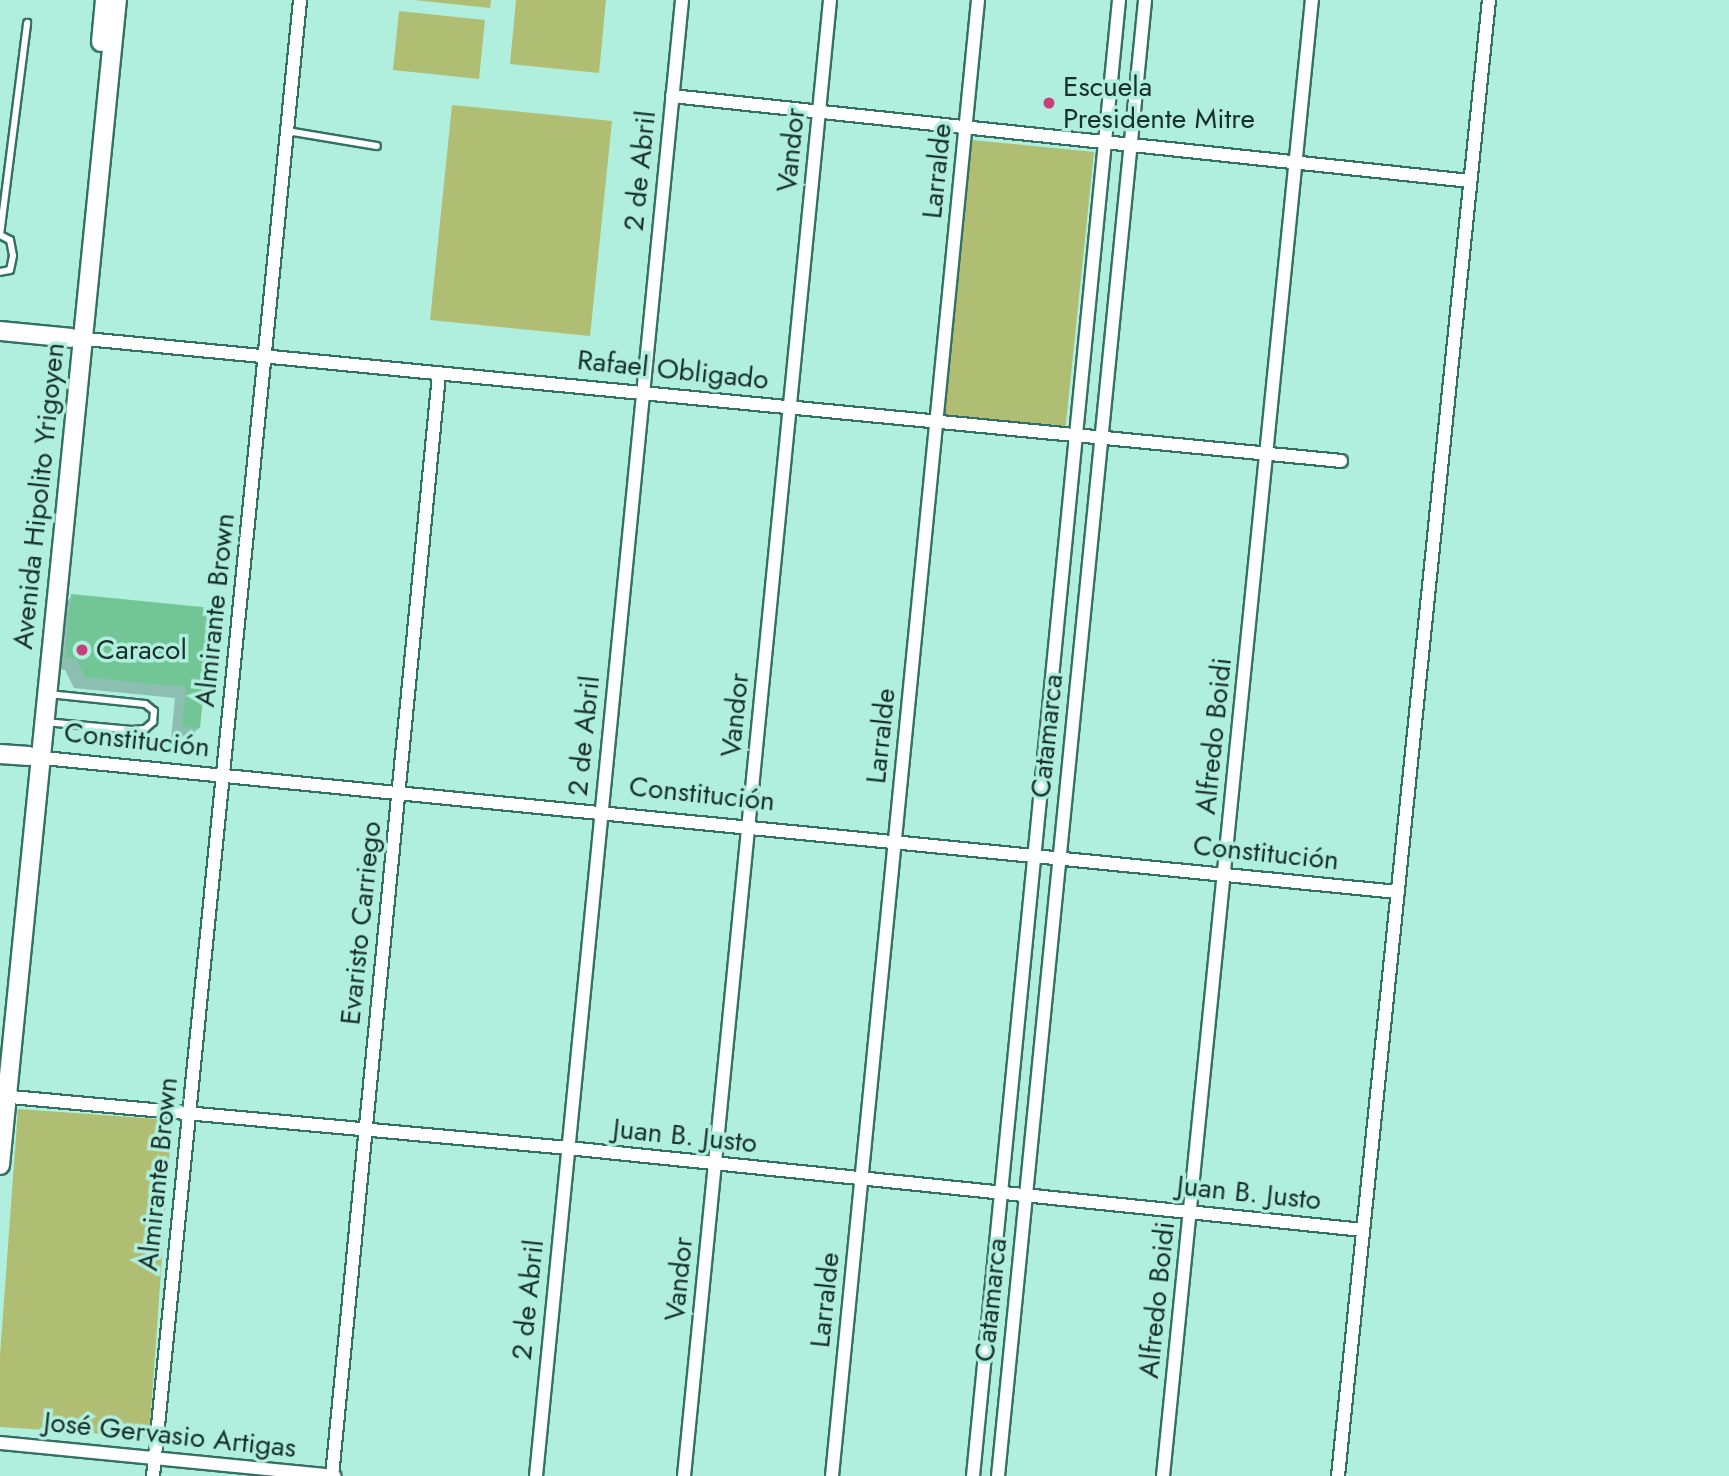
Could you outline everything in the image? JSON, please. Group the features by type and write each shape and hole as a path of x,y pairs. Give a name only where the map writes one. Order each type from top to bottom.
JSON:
{"main road":[{"name":"Avenida Hipolito Yrigoyen","path":"0,1047 34,757 43,722 46,694 105,0"},
{"name":"Avenida Hipolito Yrigoyen","path":"0,1164 3,1096 34,757 76,338 117,0"},
{"name":"Rafael Obligado","path":"0,331 76,338"},
{"name":"Constitución","path":"0,754 34,757"}],"street":[{"name":"Almirante Brown","path":"153,1476 300,0"},
{"name":"2 de Abril","path":"536,1476 682,0"},
{"name":"Vandor","path":"684,1476 830,0"},
{"name":"Larralde","path":"832,1476 978,0"},
{"name":"Catamarca","path":"973,1476 1119,0"},
{"name":"Catamarca","path":"998,1476 1145,0"},
{"name":"Alfredo Boidi","path":"1164,1476 1312,0"},
{"path":"1338,1476 1489,0"},
{"path":"672,96 1470,181"},
{"name":"Rafael Obligado","path":"76,338 1340,461"},
{"name":"Evaristo Carriego","path":"333,1476 439,374"},
{"name":"Constitución","path":"34,757 601,810 1034,858 1398,892"},
{"name":"Juan B. Justo","path":"3,1096 366,1132 568,1147 715,1165 1363,1230"},
{"name":"José Gervasio Artigas","path":"0,1443 333,1476"}],"lane":[{"path":"0,272 10,270 13,256 10,240 0,235 27,23"},
{"path":"287,131 377,146"},
{"path":"43,722 132,730 145,729 153,722 154,711 145,704 46,694"}],"green space":[{"path":"414,0 491,0 490,8"},
{"path":"516,0 606,0 599,73 510,64"},
{"path":"399,11 485,20 479,79 393,70"},
{"path":"452,105 612,121 590,336 430,320"},
{"path":"972,140 1094,152 1065,432 944,420"},
{"path":"18,1109 172,1120 149,1437 0,1427 0,1356"}],"building":[{"path":"71,594 212,608 200,728 182,727 186,687 85,677 76,659 65,658"}],"place":[{"name":"Escuela Presidente Mitre","path":"1049,103"},
{"name":"Caracol","path":"82,650"}]}
